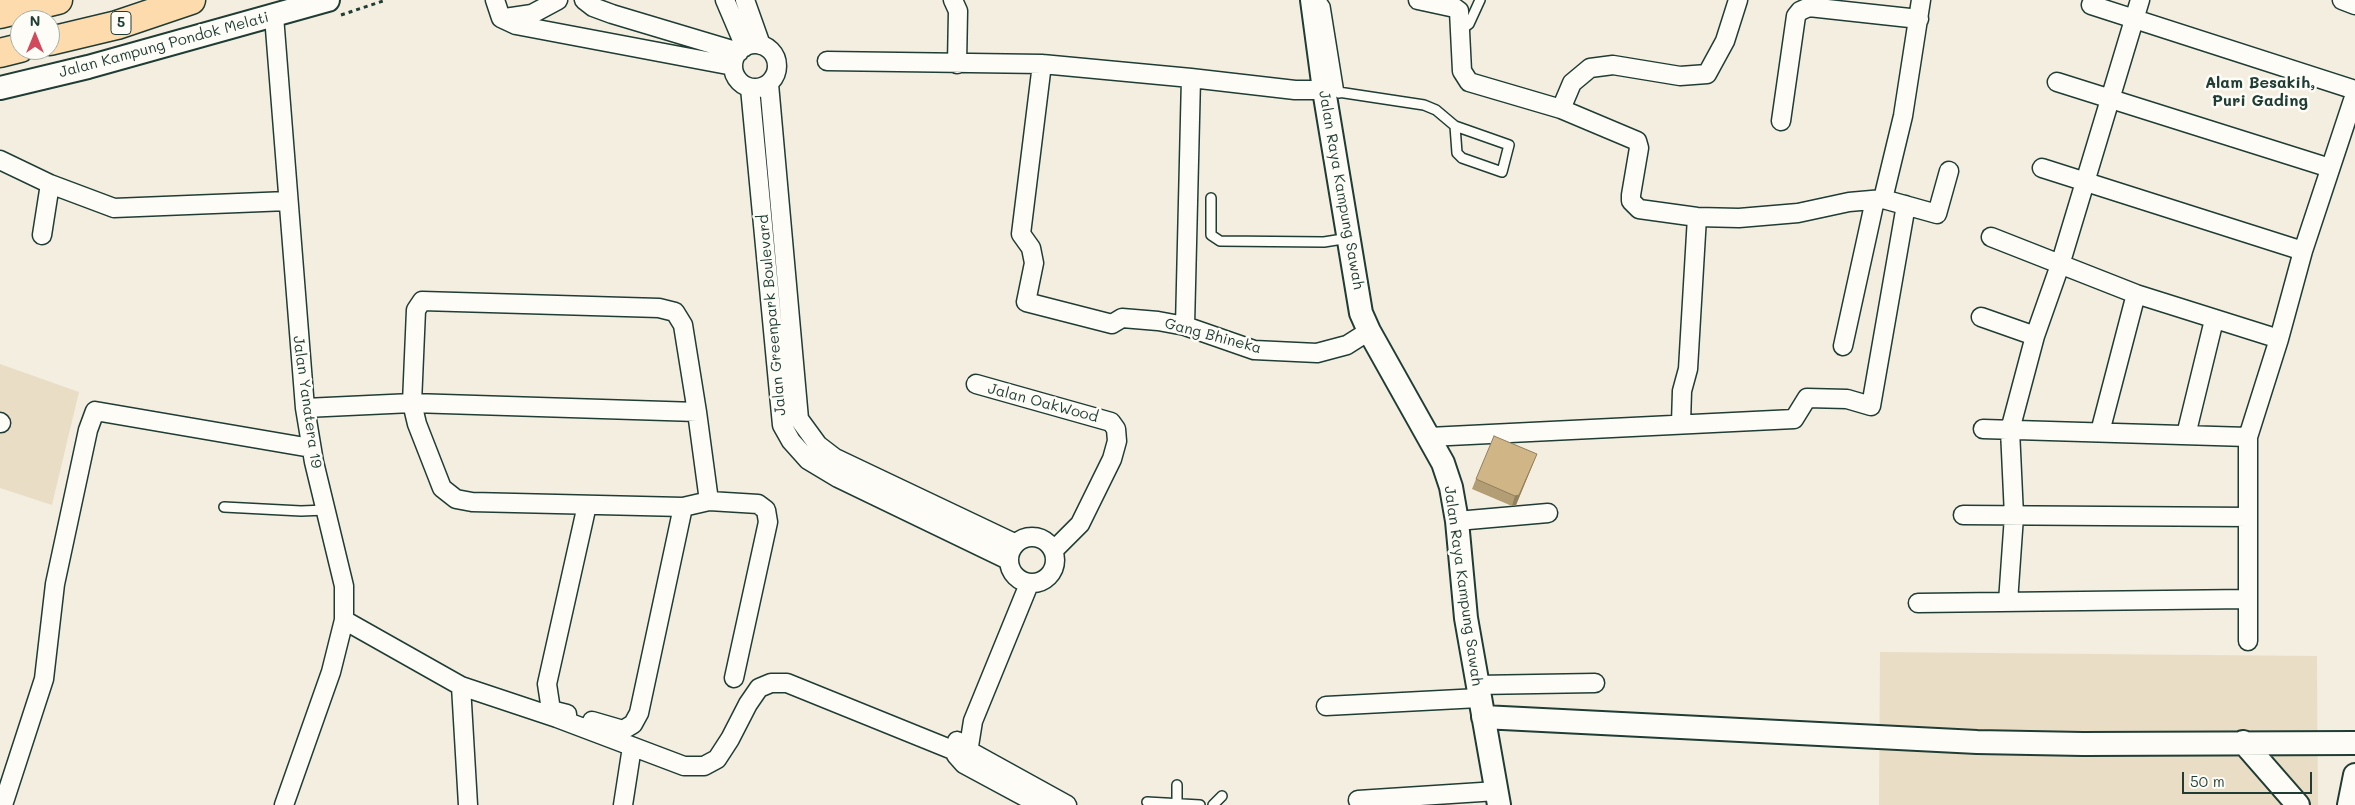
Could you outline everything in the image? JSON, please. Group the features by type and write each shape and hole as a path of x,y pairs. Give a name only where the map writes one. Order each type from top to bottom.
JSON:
{"highway":[{"path":"0,14 58,0"},
{"name":"5","path":"60,39 117,25 191,0"}],"street":[{"path":"494,0 501,18 516,25 603,42 744,52 772,52 777,62 776,75 768,84 750,88 738,80 744,52 745,0"},
{"path":"501,18 532,14 558,0"},
{"path":"584,0 593,7 612,14 744,52"},
{"path":"725,0 744,52"},
{"path":"953,0 958,11 957,64"},
{"name":"Jalan Raya Kampung Sawah","path":"1312,0 1331,92 1362,313 1369,331 1443,463 1451,487 1457,520 1466,618 1498,798"},
{"path":"1418,0 1455,8 1459,12 1462,72 1469,82 1561,109 1638,142 1631,195 1635,206 1639,209 1697,217 1739,218 1798,213 1849,202 1879,199 1937,214 1949,171"},
{"path":"1561,109 1572,83 1590,68 1613,65 1680,76 1707,74 1725,42 1738,0"},
{"path":"1842,346 1902,116 1921,0"},
{"path":"2008,602 2014,516 2010,430 2036,336 2060,266 2140,0"},
{"path":"2342,0 2355,4"},
{"path":"2091,5 2355,90"},
{"path":"1780,121 1794,25 1796,16 1800,11 1808,7 1919,19"},
{"name":"Jalan Kampung Pondok Melati","path":"0,88 274,16 330,9"},
{"path":"603,42 612,14"},
{"name":"Jalan Yanatera 19","path":"274,16 305,408 311,448 344,586 344,620 331,672 284,805"},
{"path":"827,61 1042,64 1331,92"},
{"name":"Gang Bhineka","path":"1042,64 1021,234 1031,248 1034,263 1026,302 1112,324 1122,318 1158,321 1185,326 1254,350 1305,354 1317,353 1347,345 1369,331"},
{"path":"1185,326 1191,78"},
{"path":"2056,82 2330,168"},
{"name":"Jalan Greenpark Boulevard","path":"768,84 776,153 798,419 806,432 835,458 1014,543"},
{"name":"Jalan Greenpark Boulevard","path":"750,88 758,155 782,425 791,441 808,460 838,478 1008,560"},
{"path":"2248,641 2248,437 2280,339 2303,251 2355,94"},
{"path":"758,155 776,153"},
{"path":"0,160 50,184 114,208 288,201"},
{"path":"2042,168 2303,251"},
{"path":"42,235 50,184"},
{"path":"1429,437 1681,423 1794,419 1807,398 1848,399 1871,406 1906,205"},
{"path":"1681,423 1682,391 1688,369 1697,217"},
{"path":"1991,237 2060,266 2136,294 2214,320 2280,339"},
{"path":"2100,432 2136,294"},
{"path":"709,501 683,325 675,312 659,308 422,302 416,310 412,403 417,424 442,488 456,499 472,502 683,507 709,501 758,504 766,510 768,522 734,678"},
{"path":"1981,317 2036,336"},
{"path":"2186,435 2214,320"},
{"name":"Jalan OakWood","path":"976,384 1111,422 1116,430 1117,441 1112,459 1080,524 1054,550"},
{"path":"305,408 412,403 697,412"},
{"path":"3,805 44,679 55,584 88,430 95,411 311,448"},
{"path":"1983,429 2248,437"},
{"path":"587,505 547,684 548,697 551,710 623,730 633,724 639,713 683,507"},
{"path":"1457,520 1548,513"},
{"path":"1963,515 2248,517"},
{"path":"1028,536 1036,537 1043,539 1054,550 1055,567 1045,580 1023,582 1010,571 1008,560 1014,543 1028,536"},
{"path":"1023,582 956,743 955,751 959,760 964,764 1040,805"},
{"path":"1023,582 973,721 969,746 971,752 1067,805"},
{"path":"1918,603 2248,599"},
{"path":"344,620 461,686 557,718 684,766 704,766 717,759 759,688 770,683 787,683 955,751"},
{"path":"1326,706 1480,700 1595,683"},
{"path":"461,686 468,805"},
{"path":"1480,700 1977,742 2083,744 2355,743"},
{"path":"2243,742 2298,805"},
{"path":"623,805 632,747"},
{"path":"2349,805 2355,775"},
{"path":"1358,800 1498,798"}],"lane":[{"path":"1461,30 1469,24 1480,0"},
{"path":"1331,92 1424,105 1436,110 1455,126 1509,145 1502,172 1462,158 1457,153 1455,126"},
{"path":"1211,198 1211,235 1220,241 1324,242 1350,238"},
{"path":"224,507 301,511 326,510"},
{"path":"1178,785 1178,803"},
{"path":"1213,805 1222,796"},
{"path":"1147,802 1200,805"}],"path":[{"path":"330,9 386,0"}],"shaded area":[{"path":"0,364 79,392 52,505 0,488"},
{"path":"1880,652 2317,656 2318,805 1879,805"}],"building":[{"path":"1494,436 1537,454 1519,495 1515,496 1476,479"}],"district":[{"name":"Alam Besakih, Puri Gading","path":"2260,92"}]}
